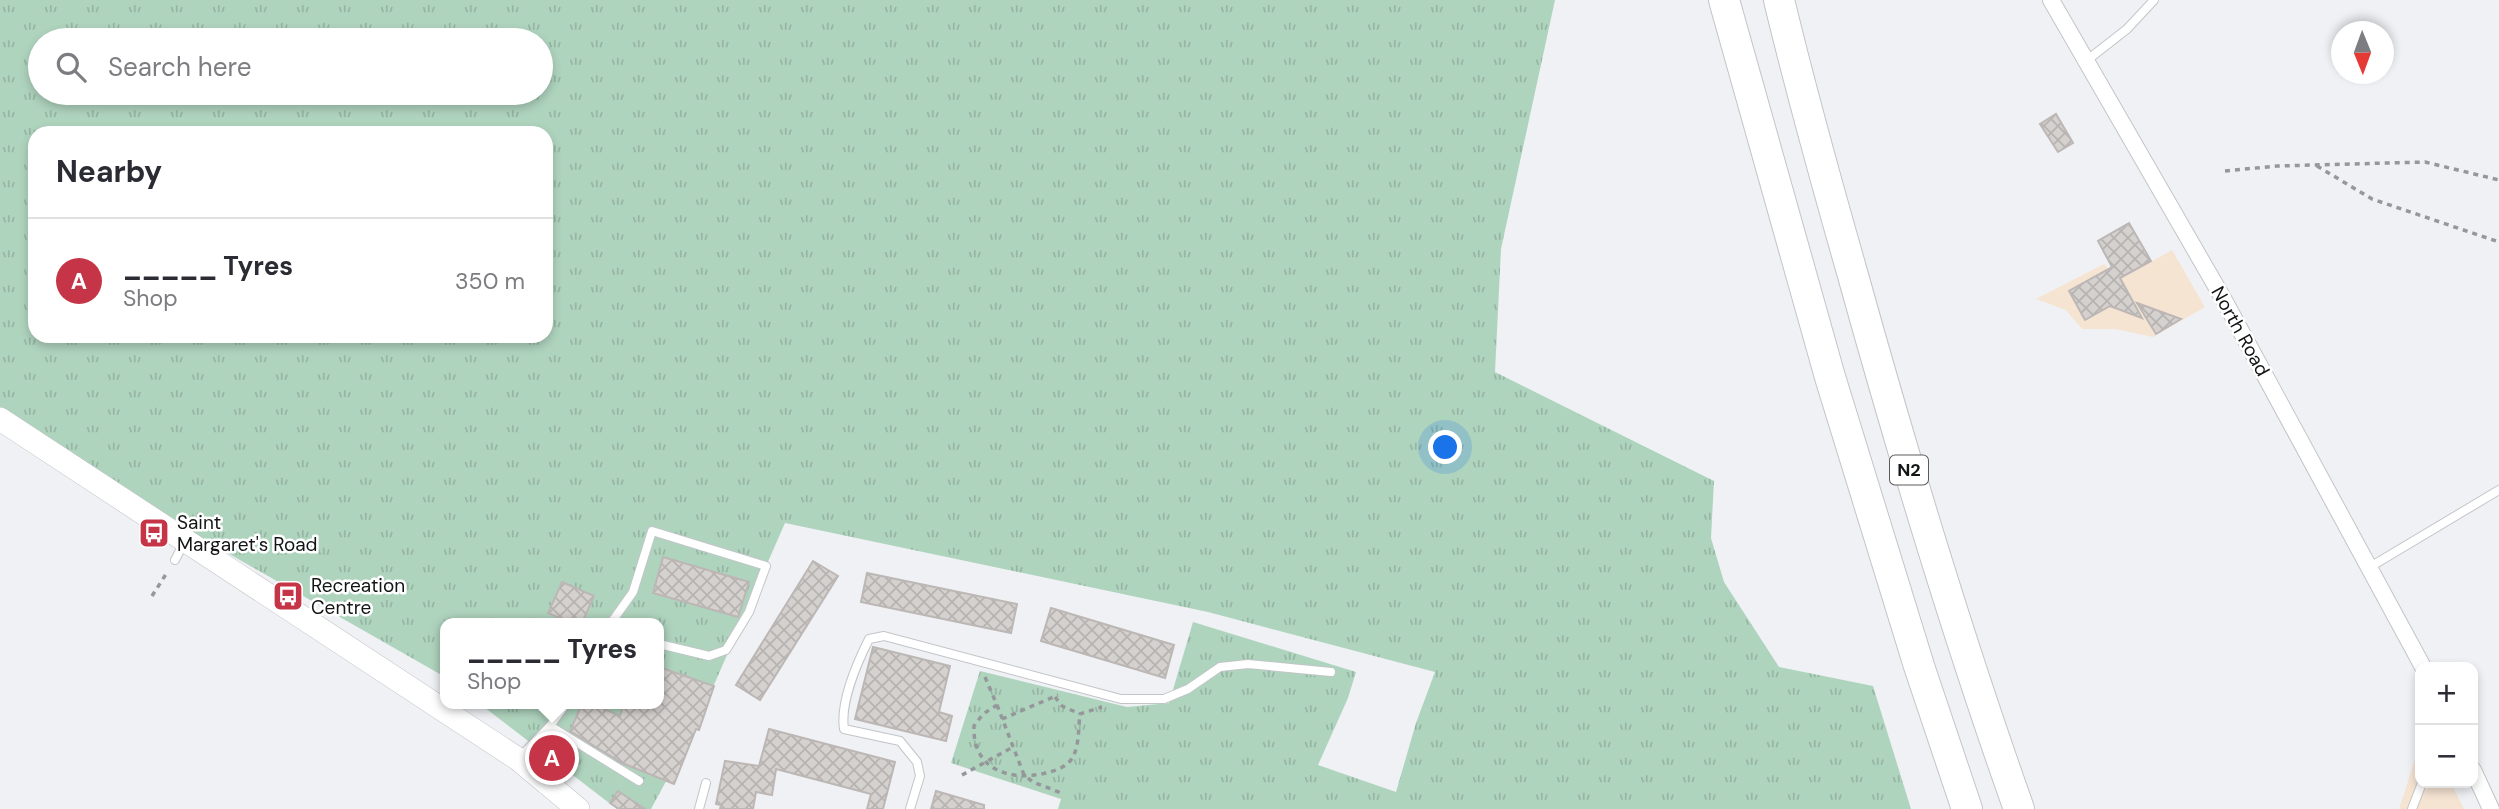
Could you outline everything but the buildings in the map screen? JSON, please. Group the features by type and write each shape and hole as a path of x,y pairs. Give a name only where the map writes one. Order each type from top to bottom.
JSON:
{"highway":[{"name":"N2","path":"1722,0 1830,377 1919,666 1967,809"},
{"name":"N2","path":"1779,0 1796,72 1882,380 1948,596 2019,809"}],"main road":[{"path":"0,419 180,550 517,759 578,809"}],"street":[{"name":"North Road","path":"2050,0 2224,300 2420,662"},
{"path":"2478,781 2491,809"}],"lane":[{"path":"2085,61 2127,29 2154,0"},
{"path":"2370,567 2499,490"},
{"path":"615,618 633,592 652,531 766,566 748,612 726,650 709,656 664,645"},
{"path":"910,809 920,776 917,762 900,741 844,729 842,716 859,659 869,639 884,636 1121,699 1164,699 1188,689 1220,667 1248,664 1331,672"},
{"path":"517,759 550,726 562,709"},
{"path":"550,726 639,781"},
{"path":"699,809 706,783"},
{"path":"2412,809 2420,788"}],"path":[{"path":"2225,171 2277,166 2426,162 2499,180"},
{"path":"2315,165 2372,199 2499,242"},
{"path":"152,596 180,550"},
{"path":"987,663 985,675 1024,775 1033,782 1064,794"},
{"path":"1002,719 1077,687"},
{"path":"1055,697 1062,706 1080,714 1102,707 1107,695"},
{"path":"997,705 984,714 974,726 975,745 986,762 1008,775 1034,776 1058,770 1070,761 1077,744 1080,714"},
{"path":"962,775 1013,747"}],"shaded area":[{"path":"2172,250 2205,307 2153,337 2115,329 2082,329 2066,310 2036,299 2104,264 2119,280"},
{"path":"2415,759 2415,788 2454,788 2464,809 2399,809"}],"green space":[{"path":"0,0 1555,0 1501,249 1495,372 1714,481 1711,538 1724,582 1779,667 1873,686 1911,809 1058,809 1061,799 951,763 980,671 1127,707 1169,703 1193,622 1356,672 1348,698 1318,765 1396,792 1416,723 1435,672 1208,612 785,523 695,728 651,809 617,809 487,709 664,709 664,618 440,618 440,674 91,475 0,411"}],"place":[{"name":"Saint Margaret's Road","path":"154,533"},
{"name":"Recreation Centre","path":"288,596"},
{"name":"_____ Tyres","path":"552,758"}]}
